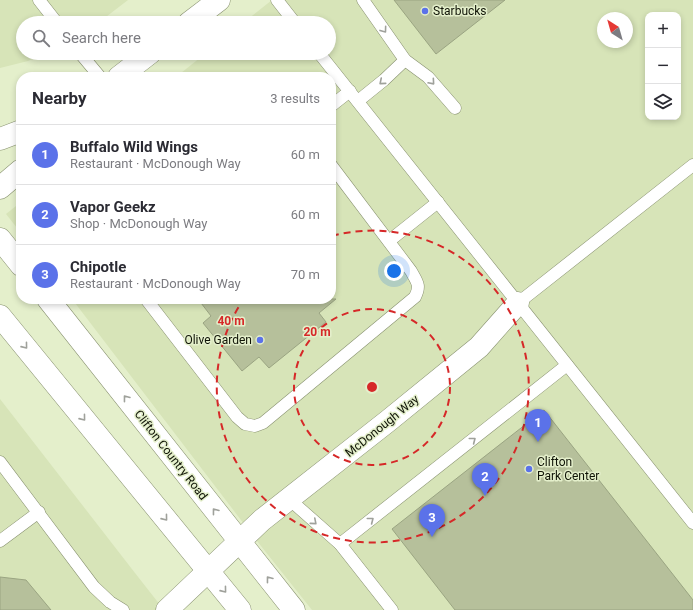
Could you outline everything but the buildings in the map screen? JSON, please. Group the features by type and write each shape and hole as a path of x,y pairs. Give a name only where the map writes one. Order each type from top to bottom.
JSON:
{"street":[{"path":"198,16 219,0"},
{"path":"125,72 141,60"},
{"path":"0,139 16,133"},
{"path":"0,188 16,174"},
{"path":"0,239 16,259"},
{"name":"McDonough Way","path":"167,610 262,520 479,347 518,303"},
{"name":"Clifton Country Road","path":"52,304 294,610"},
{"path":"0,316 240,610"}],"lane":[{"path":"39,0 52,16"},
{"path":"277,0 290,16"},
{"path":"362,0 405,60 428,77 454,108"},
{"path":"86,60 96,72"},
{"path":"325,60 334,72"},
{"path":"358,102 405,60"},
{"path":"336,74 693,523"},
{"path":"336,102 350,92"},
{"path":"518,303 693,165"},
{"path":"150,304 237,417 245,424 255,426 263,423 415,297 419,290 417,282 336,172"},
{"path":"388,241 438,202"},
{"path":"340,544 567,365"},
{"path":"0,462 94,587 110,602 123,610"},
{"path":"289,499 340,544 392,610"},
{"path":"0,541 39,512"}],"shaded area":[{"path":"0,0 128,0 107,16 16,16 16,60 30,60 0,68"},
{"name":"Clifton Park Center","path":"272,0 693,0 693,610 312,610 257,541 76,304 336,304 336,72 182,72 197,60 336,60 336,16 252,16"},
{"path":"16,206 16,227 6,214"},
{"path":"0,399 135,573 164,610 0,610"}],"place":[{"name":"Starbucks","path":"425,11"},
{"name":"Olive Garden","path":"260,340"},
{"name":"Buffalo Wild Wings","path":"538,442"},
{"name":"Clifton Park Center","path":"529,469"},
{"name":"Vapor Geekz","path":"485,496"},
{"name":"Chipotle","path":"432,537"}]}
